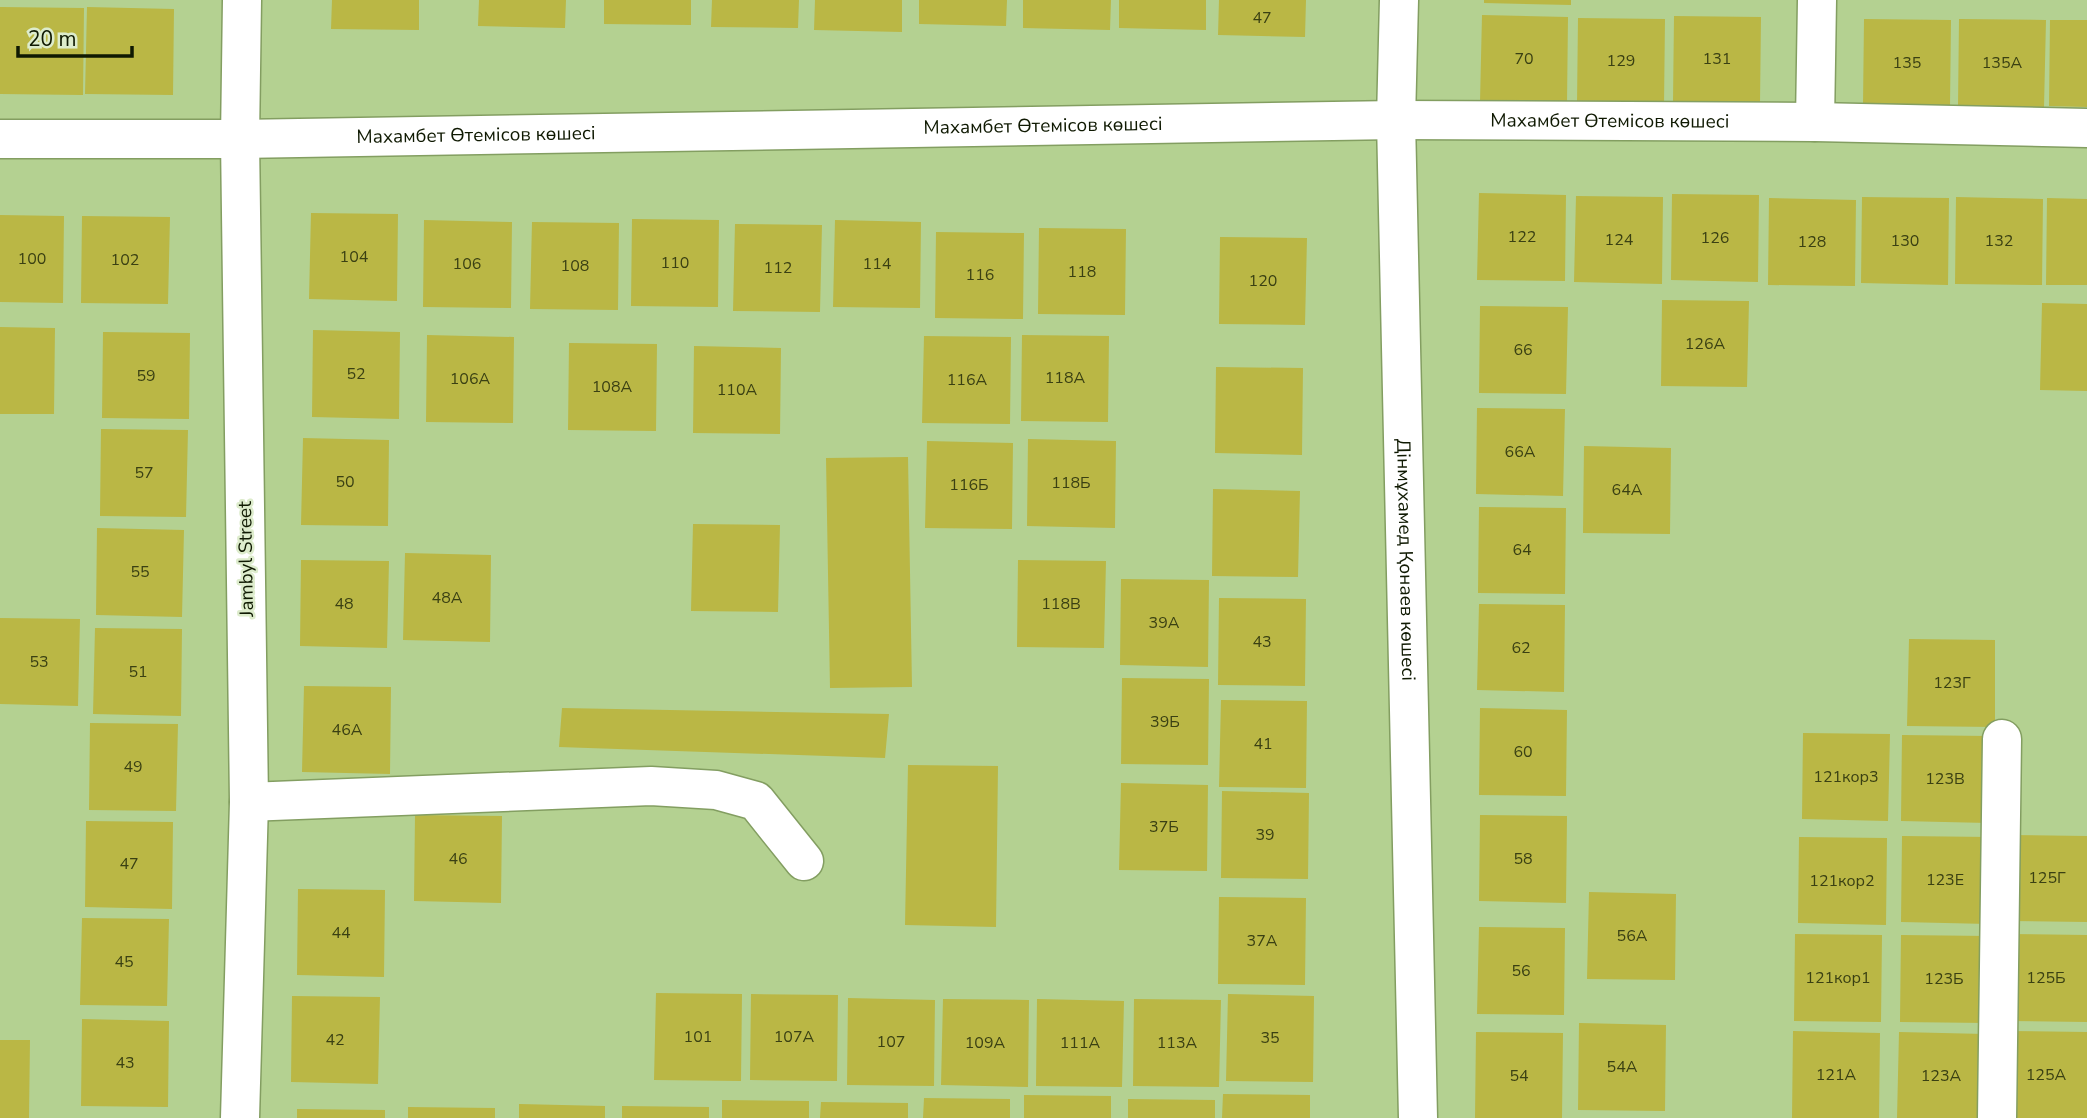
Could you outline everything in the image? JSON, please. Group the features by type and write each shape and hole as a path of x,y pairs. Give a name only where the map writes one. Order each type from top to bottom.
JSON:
{"street":[{"name":"Jambyl Street","path":"240,1118 249,802 240,139 242,0"},
{"name":"Дінмұхамед Қонаев көшесі","path":"1399,0 1396,120 1418,1118"},
{"path":"1815,122 1817,0"},
{"name":"Махамбет Өтемісов көшесі","path":"0,139 240,139 1396,120 1815,122 2087,128"},
{"path":"1997,1118 2002,739"},
{"path":"249,802 651,786 716,790 756,801 804,860"}],"building":[{"path":"332,0 419,0 419,30 331,29"},
{"path":"479,0 566,0 565,28 478,26"},
{"path":"604,0 691,0 691,25 604,24"},
{"path":"712,0 799,0 798,28 711,27"},
{"path":"815,0 902,0 902,32 814,30"},
{"path":"919,0 1007,0 1006,26 919,24"},
{"path":"1023,0 1111,0 1110,30 1023,28"},
{"path":"1119,0 1206,0 1206,30 1119,28"},
{"path":"1219,0 1306,0 1305,37 1218,35"},
{"path":"1484,0 1571,0 1571,5 1484,3"},
{"path":"0,7 84,8 83,95 0,94"},
{"path":"87,7 174,9 173,95 85,94"},
{"path":"1482,15 1568,17 1567,103 1480,102"},
{"path":"1674,16 1761,17 1760,103 1673,102"},
{"path":"1578,18 1665,19 1664,105 1577,104"},
{"path":"1864,19 1951,20 1950,106 1863,105"},
{"path":"1959,19 2046,20 2044,107 1958,106"},
{"path":"2050,20 2087,20 2087,107 2049,106"},
{"path":"1479,193 1566,195 1565,281 1477,280"},
{"path":"1672,194 1759,195 1758,282 1671,280"},
{"path":"1576,196 1663,197 1662,284 1574,282"},
{"path":"1862,197 1949,198 1948,285 1861,283"},
{"path":"1956,197 2043,199 2042,285 1955,284"},
{"path":"1769,198 1856,200 1855,286 1768,285"},
{"path":"2047,198 2087,199 2087,285 2046,285"},
{"path":"311,213 398,214 397,301 309,299"},
{"path":"0,215 64,216 63,303 0,302"},
{"path":"82,216 170,217 168,304 81,303"},
{"path":"632,219 719,220 718,307 631,306"},
{"path":"424,220 512,222 511,308 423,307"},
{"path":"835,220 921,222 920,308 833,307"},
{"path":"532,222 619,223 618,310 530,309"},
{"path":"735,224 822,225 820,312 733,311"},
{"path":"1039,228 1126,229 1125,315 1038,314"},
{"path":"936,232 1024,233 1023,319 935,318"},
{"path":"1220,237 1307,238 1305,325 1219,324"},
{"path":"1662,300 1749,301 1747,387 1661,386"},
{"path":"2042,303 2087,304 2087,391 2040,390"},
{"path":"1480,306 1568,307 1566,394 1479,393"},
{"path":"0,327 55,328 54,414 0,414"},
{"path":"313,330 400,332 399,419 312,417"},
{"path":"103,332 190,333 189,419 102,418"},
{"path":"427,335 514,337 513,423 426,422"},
{"path":"1022,335 1109,336 1108,422 1021,421"},
{"path":"924,336 1011,337 1010,424 922,423"},
{"path":"569,343 657,344 656,431 568,430"},
{"path":"694,346 781,348 780,434 693,433"},
{"path":"1216,367 1303,368 1302,455 1215,453"},
{"path":"1477,408 1565,409 1563,496 1476,494"},
{"path":"101,429 188,430 186,517 100,516"},
{"path":"303,438 389,440 388,526 301,525"},
{"path":"1028,439 1116,441 1115,528 1027,526"},
{"path":"927,441 1013,443 1012,529 925,528"},
{"path":"1584,446 1671,448 1670,534 1583,533"},
{"path":"908,457 912,687 830,688 826,458"},
{"path":"1213,489 1300,491 1298,577 1212,576"},
{"path":"1479,507 1566,508 1565,594 1478,593"},
{"path":"693,524 780,525 778,612 691,611"},
{"path":"97,528 184,530 182,617 96,615"},
{"path":"405,553 491,555 490,642 403,640"},
{"path":"301,560 389,561 387,648 300,646"},
{"path":"1018,560 1106,561 1104,648 1017,647"},
{"path":"1121,579 1209,580 1208,667 1120,665"},
{"path":"1219,598 1306,599 1305,686 1218,685"},
{"path":"1479,604 1565,605 1564,692 1477,690"},
{"path":"0,618 80,619 78,706 0,704"},
{"path":"95,628 182,629 181,716 93,714"},
{"path":"1909,639 1995,640 1995,727 1907,726"},
{"path":"1122,678 1209,679 1208,765 1121,764"},
{"path":"304,686 391,687 390,774 302,772"},
{"path":"1221,700 1307,701 1306,788 1219,787"},
{"path":"562,708 889,714 885,758 559,747"},
{"path":"1480,708 1567,710 1566,796 1479,795"},
{"path":"90,723 178,724 176,811 89,810"},
{"path":"1803,733 1890,734 1888,821 1802,819"},
{"path":"1902,735 1989,736 1988,823 1901,821"},
{"path":"908,765 998,766 996,927 905,925"},
{"path":"1121,783 1208,785 1207,871 1119,870"},
{"path":"1222,791 1309,793 1308,879 1221,878"},
{"path":"415,815 502,816 501,903 414,901"},
{"path":"1480,815 1567,816 1566,903 1479,901"},
{"path":"86,821 173,822 172,909 85,907"},
{"path":"2008,835 2087,836 2087,922 2007,921"},
{"path":"1902,836 1990,837 1989,924 1901,922"},
{"path":"1799,837 1887,838 1886,925 1798,923"},
{"path":"298,889 385,890 384,977 297,975"},
{"path":"1589,892 1676,894 1675,980 1587,979"},
{"path":"1219,897 1306,898 1305,985 1218,984"},
{"path":"82,918 169,919 167,1006 80,1005"},
{"path":"1479,927 1565,928 1564,1015 1477,1014"},
{"path":"1795,934 1882,935 1881,1022 1794,1021"},
{"path":"2006,934 2087,935 2087,1022 2005,1021"},
{"path":"1901,935 1988,936 1986,1023 1900,1022"},
{"path":"656,993 742,994 741,1081 654,1080"},
{"path":"751,994 838,995 837,1081 750,1080"},
{"path":"1228,994 1314,996 1313,1082 1226,1081"},
{"path":"292,996 380,997 378,1084 291,1082"},
{"path":"848,998 935,1000 934,1086 847,1085"},
{"path":"943,999 1029,1000 1028,1087 941,1085"},
{"path":"1037,999 1124,1001 1122,1087 1036,1086"},
{"path":"1134,999 1221,1000 1219,1087 1133,1086"},
{"path":"82,1019 169,1021 168,1107 81,1106"},
{"path":"1579,1023 1666,1025 1665,1111 1578,1110"},
{"path":"1793,1031 1880,1033 1879,1118 1792,1118"},
{"path":"2006,1031 2087,1032 2087,1118 2004,1118"},
{"path":"1476,1032 1563,1033 1562,1118 1475,1118"},
{"path":"1899,1032 1985,1034 1984,1118 1897,1118"},
{"path":"0,1040 30,1040 29,1118 0,1118"},
{"path":"1223,1094 1310,1095 1310,1118 1222,1118"},
{"path":"1024,1095 1111,1096 1111,1118 1024,1118"},
{"path":"924,1098 1010,1099 1010,1118 923,1118"},
{"path":"1128,1099 1215,1100 1215,1118 1128,1118"},
{"path":"722,1100 809,1101 809,1118 722,1118"},
{"path":"821,1102 908,1103 908,1118 820,1118"},
{"path":"519,1104 605,1106 605,1118 519,1118"},
{"path":"622,1106 709,1107 709,1118 622,1118"},
{"path":"408,1107 495,1108 495,1118 408,1118"},
{"path":"297,1109 385,1110 385,1118 297,1118"}]}
